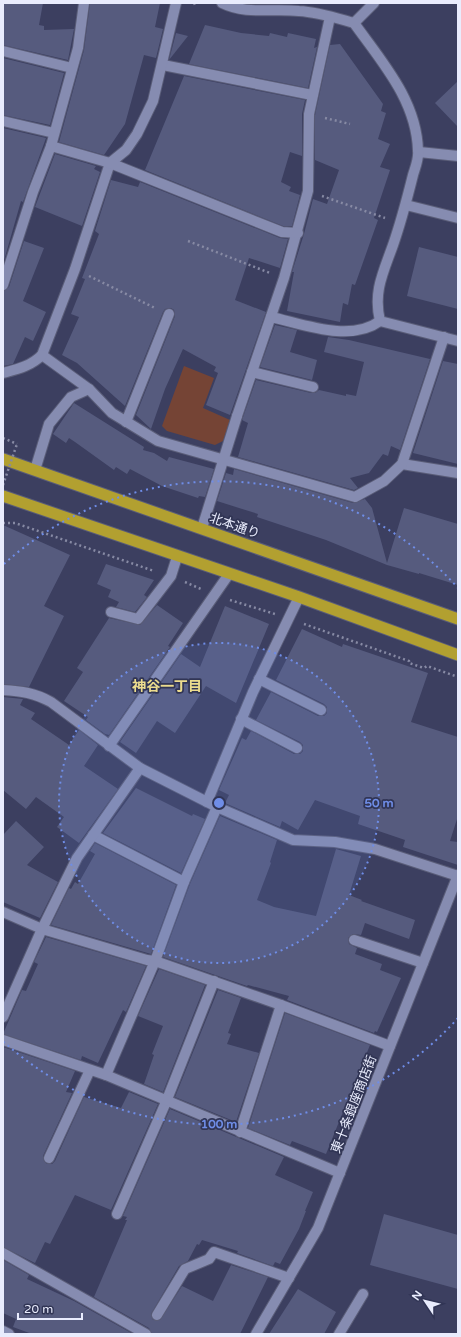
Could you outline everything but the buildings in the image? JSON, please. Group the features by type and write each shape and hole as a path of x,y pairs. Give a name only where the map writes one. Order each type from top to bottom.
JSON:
{"highway":[{"name":"北本通り","path":"3,459 458,619"},
{"path":"3,496 299,598 458,655"}],"street":[{"path":"3,284 51,146 78,48 84,3"},
{"path":"3,373 20,369 34,363 42,355 74,269 110,163 126,150 137,134 153,101 163,65 176,3"},
{"path":"222,3 248,10 299,10 354,23 394,79 406,101 413,118 418,152 401,223 380,282 376,305 380,321"},
{"path":"354,23 374,3"},
{"path":"202,528 222,460 298,233 308,191 309,114 330,17"},
{"path":"3,51 72,68"},
{"path":"163,65 312,95"},
{"path":"3,121 54,133"},
{"path":"51,146 110,163 282,232 298,233"},
{"path":"418,152 458,156"},
{"path":"406,205 458,218"},
{"path":"126,422 169,314"},
{"path":"270,317 341,332 370,328 380,321 458,341"},
{"path":"42,355 89,389 112,413 158,441 355,497 384,480 402,464 444,337"},
{"path":"252,372 313,387"},
{"path":"35,470 49,424 71,397 89,389"},
{"path":"402,464 458,473"},
{"path":"111,612 138,619 170,576 177,557"},
{"path":"109,746 229,574"},
{"path":"207,802 259,679 299,598"},
{"path":"259,679 321,710"},
{"path":"3,690 23,691 37,695 51,702 140,768 217,807 293,840 335,842 375,849 458,876"},
{"path":"241,719 297,748"},
{"path":"3,1017 42,929 77,858 140,768"},
{"path":"106,1075 155,961 184,882 217,807"},
{"path":"93,836 184,882"},
{"name":"東十条銀座商店街","path":"256,1334 318,1228 422,963 458,876"},
{"path":"3,912 42,929 155,961 214,981 390,1046"},
{"path":"354,940 422,963"},
{"path":"117,1214 166,1102 214,981"},
{"path":"240,1132 281,1005"},
{"path":"3,1040 106,1075 166,1102 340,1173"},
{"path":"49,1158 90,1070"},
{"path":"157,1315 185,1269 209,1260 214,1252 289,1278"},
{"path":"3,1253 146,1334"},
{"path":"338,1334 362,1294"},
{"path":"3,1331 9,1334"}],"path":[{"path":"194,3 196,7"},
{"path":"309,114 350,124"},
{"path":"308,191 401,223"},
{"path":"188,242 284,278"},
{"path":"74,269 169,314"},
{"path":"3,438 17,444 3,485"}],"shaded area":[{"path":"184,366 214,378 203,408 230,420 223,441 215,445 167,431 162,426"}],"district":[{"name":"神谷一丁目","path":"167,686"}]}
